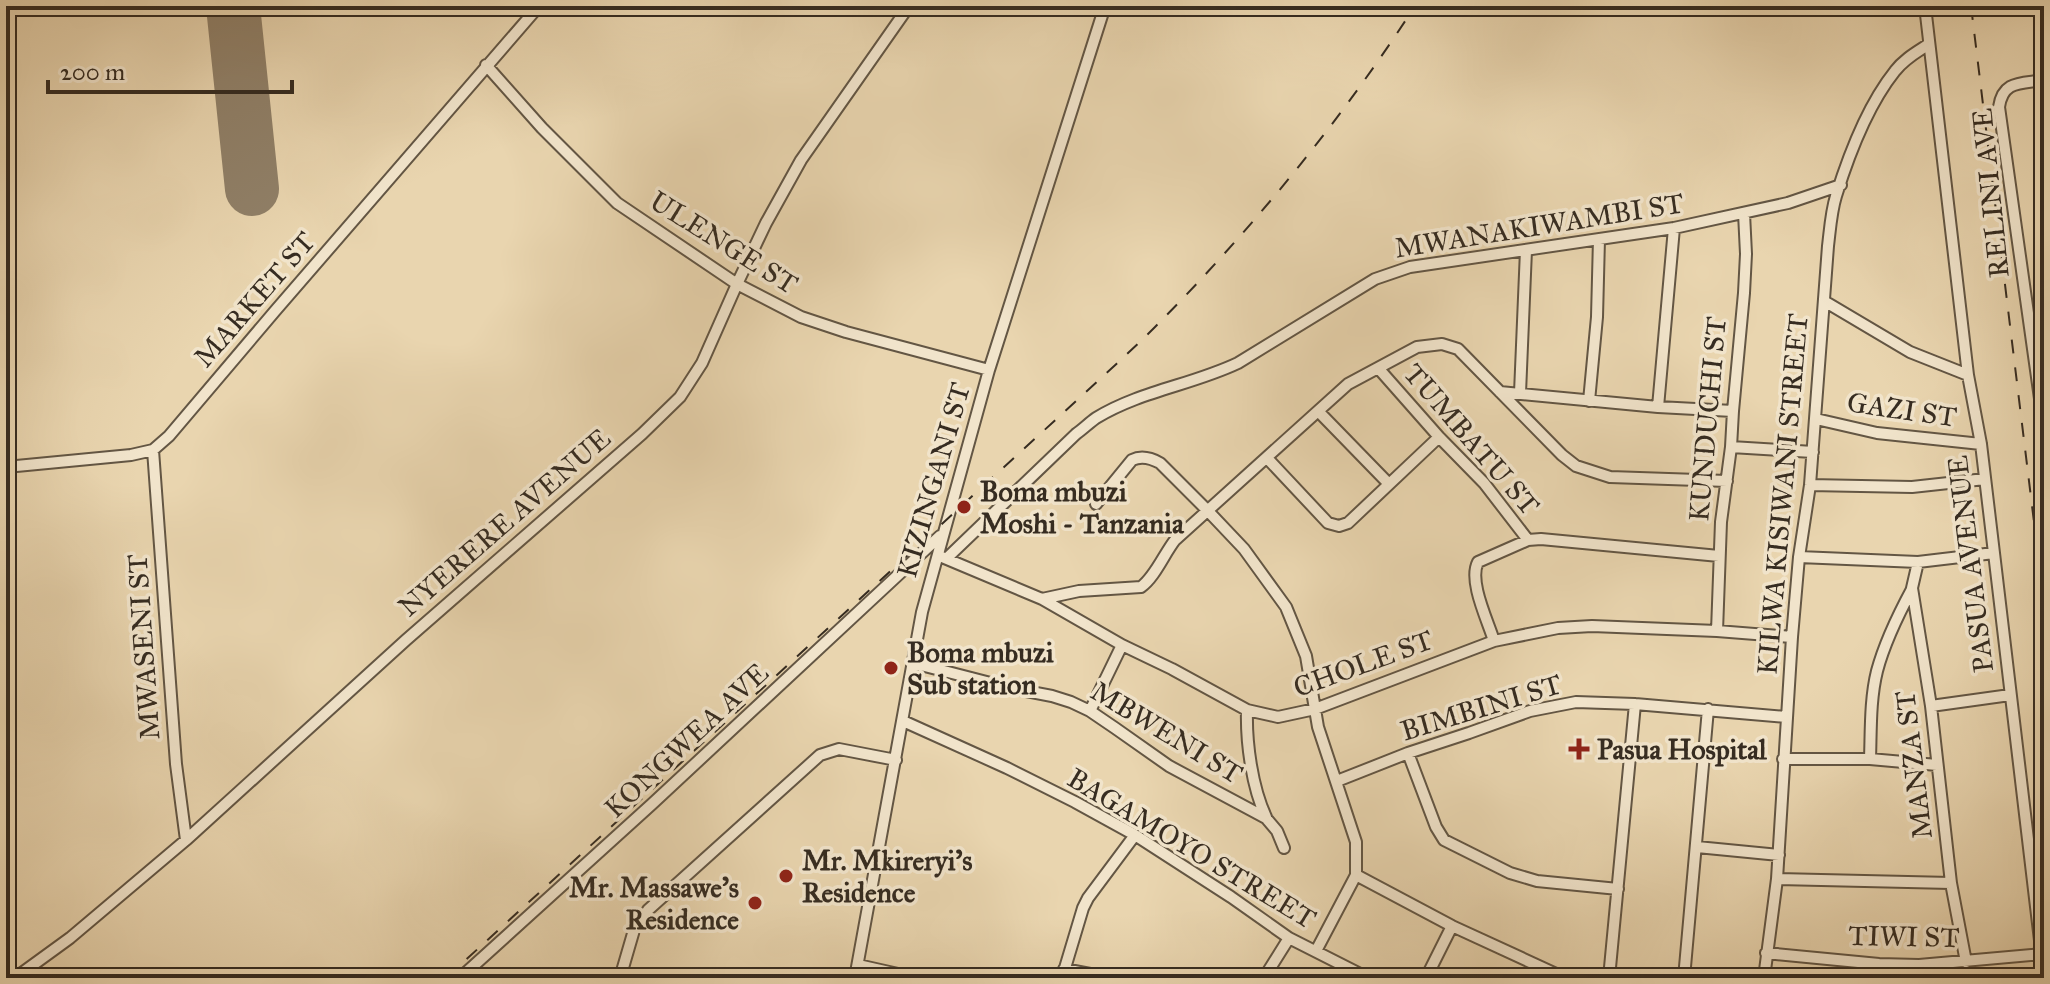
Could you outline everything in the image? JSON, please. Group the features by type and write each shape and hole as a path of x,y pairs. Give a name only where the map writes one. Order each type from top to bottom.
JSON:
{"street":[{"name":"MARKET ST","path":"153,450 169,436 539,6"},
{"name":"NYERERE AVENUE","path":"15,978 70,938 186,840 680,397 702,363 766,223 801,160 909,6"},
{"name":"KIZINGANI ST","path":"855,978 922,612 942,557 942,535 989,370 1105,6"},
{"name":"PASUA AVENUE","path":"1925,6 2044,974"},
{"name":"KILWA KISIWANI STREET","path":"1764,978 1777,879 1792,637 1799,557 1810,485 1828,246 1836,197 1853,147 1881,92 1895,70 1929,44"},
{"name":"ULENGE ST","path":"486,65 542,128 617,203 737,284 801,317 989,370"},
{"name":"RELINI AVE","path":"2044,80 2009,86 2001,94 1999,107 2044,427"},
{"name":"MWANAKIWAMBI ST","path":"942,557 1096,419 1157,391 1238,363 1375,279 1410,267 1674,228 1788,203 1841,185"},
{"name":"KUNDUCHI ST","path":"1717,631 1721,522 1731,447 1744,293 1744,213"},
{"path":"1658,407 1674,228"},
{"path":"1589,401 1597,317 1599,239"},
{"path":"1520,393 1526,250"},
{"path":"1824,301 1910,352 1968,375"},
{"path":"1042,599 1079,591 1141,587 1152,576 1175,540 1348,384 1417,347 1430,345 1458,349 1576,466 1610,477 1727,481"},
{"name":"TUMBATU ST","path":"1379,369 1484,483 1528,540"},
{"path":"1500,392 1733,411"},
{"path":"1318,411 1389,484"},
{"name":"GAZI ST","path":"1816,419 1877,433 1981,444"},
{"path":"1267,458 1328,523 1339,526 1348,523 1439,437"},
{"path":"1731,447 1813,452"},
{"path":"6,467 131,455 153,450"},
{"name":"MWASENI ST","path":"153,450 176,764 186,840"},
{"path":"1096,504 1132,460 1138,457 1160,463 1244,549 1286,607 1306,656 1315,709 1356,842 1356,875 1316,951"},
{"path":"1810,485 1912,487 1985,479"},
{"name":"KONGWEA AVE","path":"460,978 942,535"},
{"path":"1494,641 1475,582 1474,569 1478,562 1528,540 1719,556"},
{"path":"1799,557 1918,562 1994,553"},
{"name":"CHOLE ST","path":"942,557 1042,599 1247,710 1278,717 1315,709 1494,641 1558,628 1592,626 1792,637"},
{"name":"MANZA ST","path":"1918,562 1912,588 1931,706 1951,883 1966,962"},
{"path":"1870,759 1876,673 1888,636 1912,588"},
{"path":"1090,711 1122,645"},
{"name":"MBWENI ST","path":"913,663 1052,696 1090,711 1169,766 1266,818"},
{"path":"1931,706 2010,695"},
{"name":"BIMBINI ST","path":"1337,781 1530,711 1576,702 1708,709 1786,717"},
{"path":"1609,978 1635,704"},
{"path":"1684,978 1708,709"},
{"path":"1247,710 1252,770 1260,805 1284,848"},
{"name":"BAGAMOYO STREET","path":"903,721 1007,768 1135,835 1289,938 1368,978"},
{"path":"620,978 634,930 648,910 820,755 839,749 896,760"},
{"path":"1408,753 1436,827 1444,840 1510,873 1537,881 1618,889"},
{"path":"1783,759 1870,759 1937,765"},
{"path":"1111,978 1063,974 1088,898 1135,835"},
{"path":"1697,847 1779,855"},
{"path":"1356,875 1452,926 1565,978"},
{"path":"1777,879 1951,883"},
{"path":"1426,978 1452,926"},
{"path":"1264,978 1289,938"},
{"name":"TIWI ST","path":"1766,953 1919,965 2042,954"},
{"path":"858,965 916,978"}],"runway":[{"path":"233,6 252,189"}],"railway":[{"path":"446,978 1155,327 1226,252 1293,173 1356,91 1415,6"},
{"path":"1971,6 2044,604"}],"place":[{"name":"Boma mbuzi Moshi - Tanzania","path":"964,507"},
{"name":"Boma mbuzi Sub station","path":"891,668"},
{"name":"Pasua Hospital","path":"1579,749"},
{"name":"Mr. Mkireryi's Residence","path":"786,876"},
{"name":"Mr. Massawe's Residence","path":"755,903"}]}
